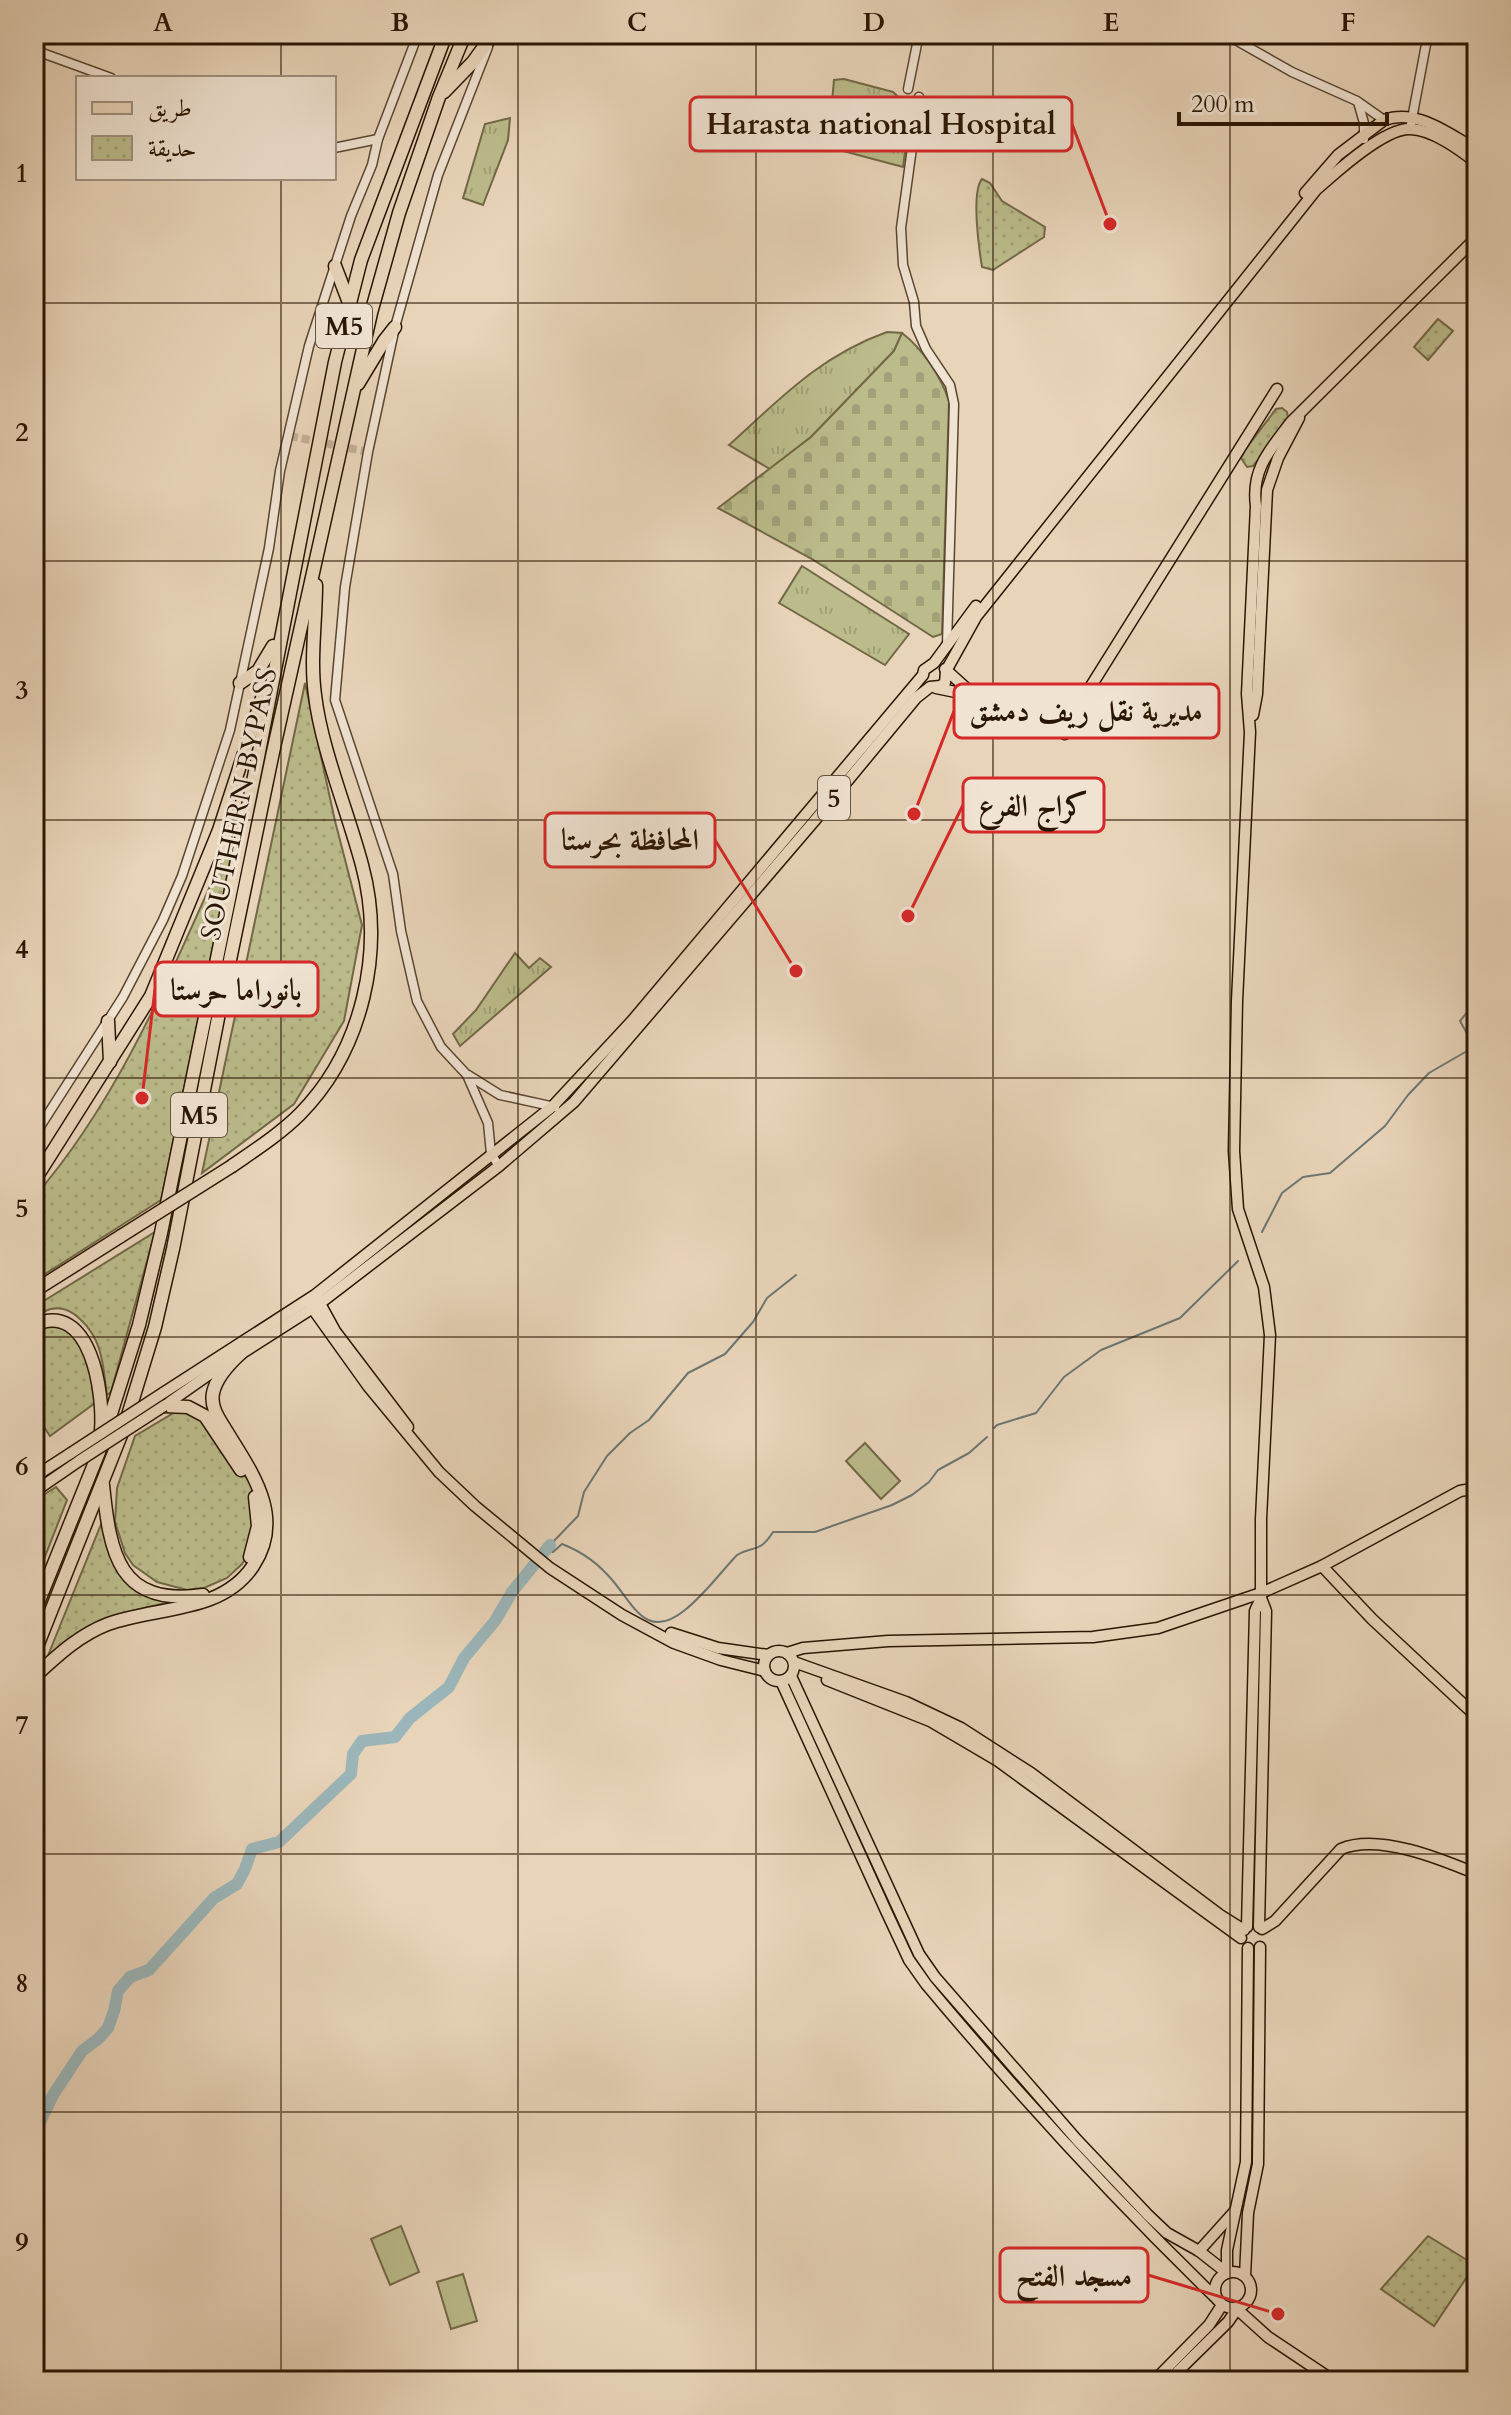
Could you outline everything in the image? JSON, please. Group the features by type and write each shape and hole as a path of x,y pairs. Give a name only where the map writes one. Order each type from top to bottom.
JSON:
{"highway":[{"name":"M5","path":"281,628 349,305 379,209 446,34"},
{"name":"M5","path":"317,562 371,313 399,213 439,97 465,34"},
{"path":"439,97 473,62 493,34"},
{"path":"335,266 349,305"},
{"path":"354,390 395,327"},
{"path":"34,1291 232,1166 300,1113 335,1068 354,1028 370,975 373,916 315,694 317,562"},
{"name":"SOUTHERN BYPASS","path":"34,1654 103,1483 142,1375 166,1283 219,1013 317,562"},
{"path":"240,683 258,671 281,628"},
{"name":"SOUTHERN BYPASS","path":"34,1613 99,1452 148,1292 281,628"},
{"path":"34,1181 151,996 207,864 231,797 254,716 273,671"},
{"path":"108,1021 110,1062"},
{"path":"34,1325 50,1319 62,1320 88,1347 100,1406 99,1452"},
{"path":"34,1677 68,1646 97,1629 234,1587 249,1572 260,1553 266,1533 267,1512 257,1480 219,1418 213,1402 215,1387 241,1353"},
{"path":"103,1483 112,1549 130,1578 149,1591 163,1596 203,1598 229,1582 249,1560 256,1541 258,1509 249,1484 205,1416 188,1407 164,1406"},
{"path":"34,1594 48,1578"}],"main road":[{"name":"5","path":"34,1492 75,1457 163,1393 241,1353 313,1302 499,1166 558,1109 923,675 928,665 934,663 1311,185 1338,155 1384,120 1412,116"},
{"path":"1412,116 1477,150"},
{"name":"5","path":"366,1263 491,1154 558,1109 574,1102 916,698 932,687 945,683 946,671 976,617 1316,190 1367,148 1409,128"},
{"path":"1409,128 1429,134 1477,163"},
{"path":"1227,2273 1227,2250 1246,2162 1248,1948 1266,1611 1261,1595 1261,1519 1270,1335 1264,1287 1238,1209 1234,1151 1237,1001 1250,732 1257,694 1267,490 1278,458 1304,409 1477,237"},
{"path":"923,675 924,682 932,687 975,696 1065,734 1076,710 1277,389"},
{"path":"934,663 944,667 975,696"},
{"name":"5","path":"34,1477 164,1406 211,1367 313,1302"},
{"path":"313,1302 330,1336 411,1436 477,1503 553,1566 622,1615 674,1643 721,1660 765,1671"},
{"path":"768,1655 764,1662 769,1678 790,1668 803,1648 902,1640 1052,1639 1158,1628 1261,1595 1322,1566 1460,1491 1477,1488"},
{"path":"553,1566 677,1637 738,1653 768,1655 781,1651 919,1954 983,2033 1121,2188 1167,2233 1199,2251 1227,2273 1245,2276"},
{"path":"1322,1566 1372,1619 1477,1717"},
{"path":"790,1668 874,1689 961,1728 1031,1773 1220,1915 1264,1940 1260,1947 1258,2164 1248,2213 1245,2276 1251,2296 1168,2381"},
{"path":"790,1668 904,1948 926,1984 1076,2156 1136,2221 1219,2302 1237,2309 1268,2337 1334,2381"},
{"path":"1250,1930 1275,1921 1341,1849 1353,1843 1407,1851 1477,1874"},
{"path":"1248,1948 1260,1947"},
{"path":"1199,2251 1236,2211"},
{"path":"1154,2381 1209,2325 1219,2302 1215,2285 1227,2273"}],"street":[{"path":"34,1136 108,1021 157,933 182,876 230,730 269,548 280,471 309,346 372,165 378,139 418,34"},
{"path":"493,34 438,175 395,327 368,452 345,587 335,700 393,874 401,931 417,1001 441,1047 467,1075 500,1095 558,1109"},
{"path":"908,89 919,34"},
{"path":"1225,34 1292,72 1357,101 1384,120"},
{"path":"1409,128 1428,34"},
{"path":"34,50 106,76"},
{"path":"919,97 901,228 903,265 914,302 916,326 926,349 950,385 954,404 947,645"},
{"path":"1357,101 1367,148"},
{"path":"336,148 378,139"},
{"path":"467,1075 488,1123 491,1154 499,1166"}],"green space":[{"path":"844,79 893,92 911,109 903,167 828,147 834,80"},
{"path":"510,118 508,140 483,205 463,198 485,124"},
{"path":"982,179 990,183 1002,201 1045,227 1044,237 993,270 982,267 979,247 976,208"},
{"path":"1438,319 1453,331 1428,360 1414,347"},
{"path":"887,332 902,333 894,351 811,437 770,469 729,445 821,366"},
{"path":"902,333 930,364 949,401 942,634 933,637 812,559 718,508 811,437 894,351"},
{"path":"1282,408 1288,418 1253,466 1247,467 1241,458 1245,450 1276,409"},
{"path":"802,566 909,634 885,665 779,603"},
{"path":"305,683 335,821 362,925 344,1021 294,1104 202,1173"},
{"path":"239,822 161,1200 34,1281 34,1197 97,1112 124,1065 173,969"},
{"path":"515,953 529,968 540,958 551,967 460,1046 453,1034 476,1010"},
{"path":"155,1232 111,1392 107,1395 101,1354 88,1327 63,1309 55,1308 34,1317 34,1307"},
{"path":"61,1320 86,1346 95,1403 50,1436 34,1412 34,1329"},
{"path":"182,1408 212,1423 256,1492 251,1550 242,1564 227,1578 204,1588 187,1590 157,1582 133,1565 125,1553 115,1522 117,1488 135,1436"},
{"path":"865,1443 900,1481 881,1499 846,1461"},
{"path":"56,1487 67,1500 34,1585 34,1501"},
{"path":"106,1512 110,1540 139,1583 186,1599 112,1618 80,1633 47,1658"},
{"path":"401,2226 419,2272 390,2285 371,2239"},
{"path":"1428,2236 1475,2265 1434,2326 1381,2289"},
{"path":"463,2274 477,2321 451,2329 437,2282"}],"waterway":[{"path":"1262,1232 1282,1193 1303,1177 1330,1173 1385,1126 1429,1073 1467,1051 1473,1044 1460,1021 1477,1000"},
{"path":"994,1428 1036,1413 1064,1377 1101,1350 1180,1318 1238,1261"},
{"path":"550,1545 578,1516 584,1492 607,1456 630,1433 649,1420 688,1373 725,1354 753,1322 767,1298 796,1275"},
{"path":"546,1551 553,1552 562,1544 584,1555 608,1575 643,1616 661,1622 685,1610 737,1555 760,1546 773,1532 815,1532 892,1505 912,1495 929,1482 938,1470 969,1453 987,1437"},
{"path":"34,2134 53,2095 82,2051 108,2028 118,1991 130,1977 149,1970 214,1898 237,1884 252,1849 279,1842 351,1774 353,1754 362,1741 395,1737 410,1718 449,1687 464,1658 550,1545"}],"tunnel":[{"path":"290,436 368,452"}],"place":[{"name":"Harasta national Hospital","path":"1110,224"},
{"name":"مديرية نقل ريف دمشق","path":"914,814"},
{"name":"كراج الفرع","path":"908,916"},
{"name":"المحافظة بحرستا","path":"796,971"},
{"name":"بانوراما حرستا","path":"142,1098"},
{"name":"مسجد الفتح","path":"1278,2314"}]}
